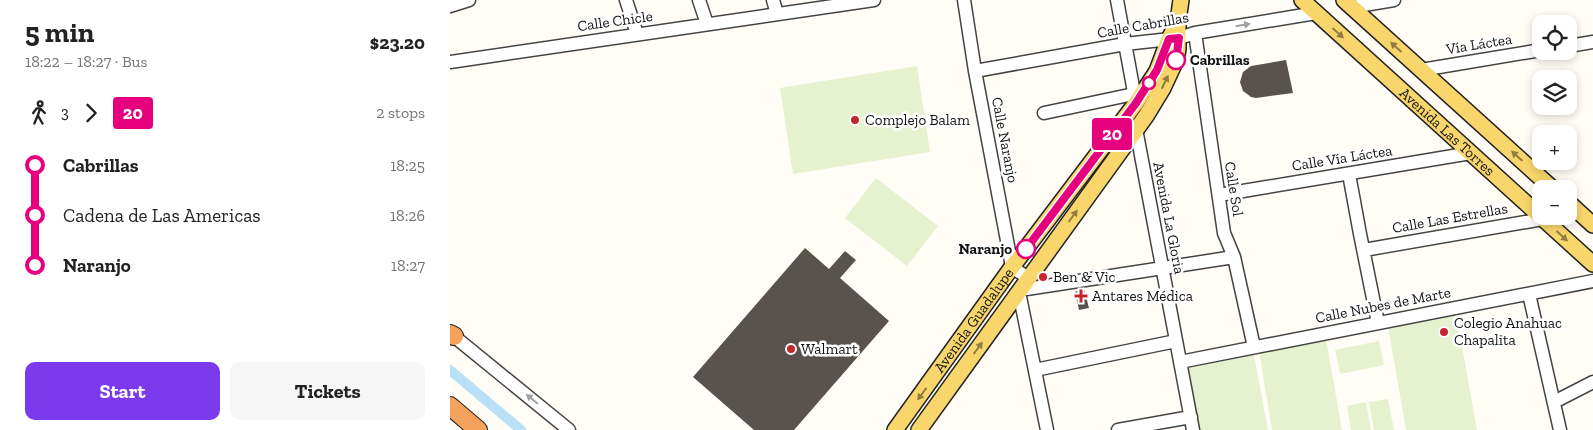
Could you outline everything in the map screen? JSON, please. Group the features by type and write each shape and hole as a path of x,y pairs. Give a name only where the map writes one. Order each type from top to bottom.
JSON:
{"highway":[{"path":"450,406 478,430"}],"main road":[{"path":"1174,38 1181,0"},
{"name":"Avenida Las Torres","path":"1302,0 1532,208"},
{"name":"Avenida Las Torres","path":"1348,4 1543,180"},
{"name":"Avenida Guadalupe","path":"895,430 1157,70 1174,38"},
{"name":"Avenida Guadalupe","path":"919,430 1136,129 1163,88 1176,60 1174,38"},
{"path":"1577,210 1593,225"},
{"name":"Avenida Las Torres","path":"1551,225 1593,264"}],"street":[{"path":"450,6 469,0"},
{"path":"626,0 636,34"},
{"path":"699,0 707,24"},
{"path":"773,0 777,14"},
{"name":"Calle Chicle","path":"451,60 777,14 847,2 874,0"},
{"name":"Calle Naranjo","path":"964,0 975,71 1012,267"},
{"path":"1044,113 1135,98 1117,0"},
{"path":"1348,4 1394,0"},
{"name":"Calle Cabrillas","path":"975,71 1125,44 1174,38 1194,33 1316,14"},
{"name":"Calle Sol","path":"1194,33 1224,233 1234,257 1254,347"},
{"path":"1577,45 1593,42"},
{"name":"Vía Láctea","path":"1421,70 1532,52"},
{"name":"Avenida La Gloria","path":"1136,129 1192,424"},
{"name":"Calle Vía Láctea","path":"1219,195 1471,153"},
{"path":"1349,174 1378,323"},
{"name":"Calle Las Estrellas","path":"1364,250 1532,220"},
{"path":"1022,287 1234,257"},
{"path":"1012,267 1022,287 1035,370 1048,430"},
{"name":"Calle Nubes de Marte","path":"1180,362 1593,281"},
{"path":"1528,294 1560,430"},
{"path":"451,334 569,430"},
{"path":"1035,370 1176,341"},
{"path":"1554,402 1593,382"},
{"path":"1118,430 1192,424"}],"green space":[{"name":"Complejo Balam","path":"917,66 930,152 793,174 780,88"},
{"path":"876,178 938,226 907,266 845,218"},
{"path":"1456,313 1477,430 1406,430 1388,326"},
{"path":"1326,339 1342,430 1272,430 1259,351"},
{"path":"1379,341 1384,365 1340,374 1335,350"},
{"path":"1254,355 1268,430 1199,430 1187,368"},
{"path":"1388,399 1394,430 1374,430 1369,402"},
{"path":"1366,402 1371,430 1351,430 1347,406"}],"building":[{"path":"1286,60 1293,93 1256,98 1243,91 1240,82 1243,72 1251,66"},
{"name":"Walmart","path":"805,248 829,269 845,251 856,260 840,278 889,321 794,430 754,430 693,377"},
{"name":"Antares Médica","path":"1084,289 1089,308 1079,310 1075,292"}],"waterway":[{"path":"450,370 521,430"}],"bus line":[{"name":"20","path":"1026,249 1136,103 1157,70 1169,39 1179,38 1176,60"}],"place":[{"name":"Cabrillas","path":"1176,60"},
{"name":"Complejo Balam","path":"855,120"},
{"name":"Naranjo","path":"1026,249"},
{"name":"Ben & Vic","path":"1043,277"},
{"name":"Antares Médica","path":"1081,296"},
{"name":"Colegio Anahuac Chapalita","path":"1444,332"},
{"name":"Walmart","path":"791,349"}]}
